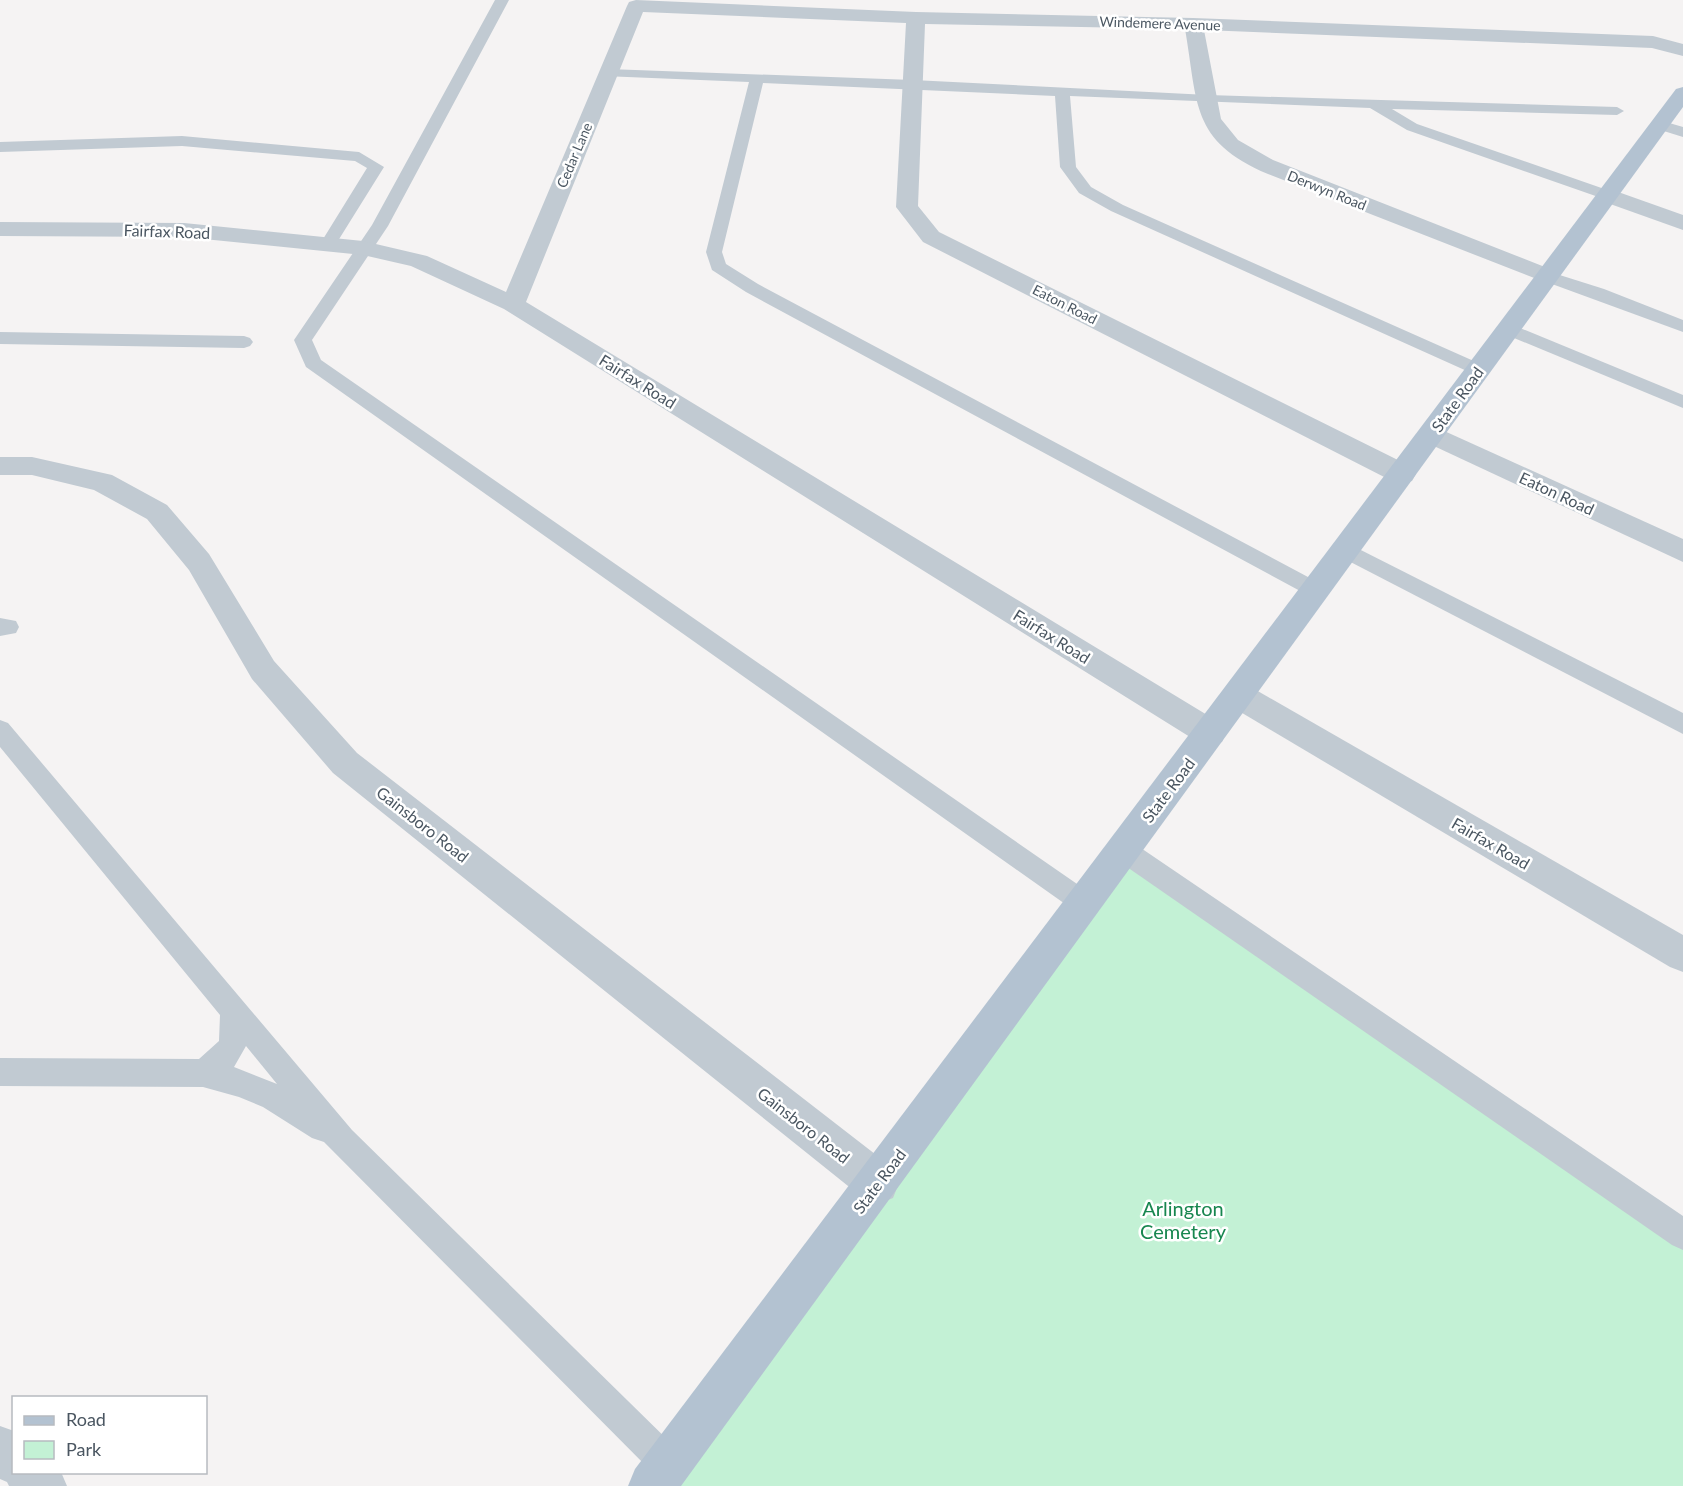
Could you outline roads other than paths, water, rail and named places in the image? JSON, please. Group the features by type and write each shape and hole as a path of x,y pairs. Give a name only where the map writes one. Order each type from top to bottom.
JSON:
{"main road":[{"name":"State Road","path":"660,1475 1607,195 1671,128 1683,93"}],"street":[{"name":"Windemere Avenue","path":"636,6 916,18 1193,24 1653,42 1683,50"},
{"name":"Cedar Lane","path":"513,304 636,6"},
{"name":"Eaton Road","path":"916,18 908,207 931,237 1402,474"},
{"name":"Derwyn Road","path":"1193,24 1211,119 1218,132 1231,146 1253,160 1548,276"},
{"path":"1607,195 1683,223"},
{"name":"Fairfax Road","path":"0,229 184,230 363,248 419,261 513,304 1210,733"},
{"name":"Eaton Road","path":"1431,434 1683,551"},
{"name":"Gainsboro Road","path":"0,466 32,466 102,482 158,512 199,562 263,670 345,763 878,1183"},
{"name":"Fairfax Road","path":"1238,695 1683,954"},
{"path":"0,1449 12,1459"},
{"path":"28,1474 43,1486"}],"lane":[{"path":"502,0 380,226 303,340 313,363 1084,903"},
{"path":"608,73 913,84 1208,99 1617,111"},
{"path":"758,79 714,252 718,266 752,288 1315,591"},
{"path":"1062,93 1068,167 1085,190 1117,208 1478,370"},
{"path":"1372,104 1412,127 1607,195"},
{"path":"0,147 182,141 359,157 376,167 328,244"},
{"path":"1548,276 1598,292 1683,326"},
{"path":"1508,329 1683,402"},
{"path":"0,338 244,342"},
{"path":"1345,550 1683,724"},
{"path":"0,730 342,1140 660,1475"},
{"path":"1123,850 1683,1234"},
{"path":"203,1073 224,1060 235,1040 234,1011"},
{"path":"0,1072 203,1073 240,1083 273,1097 342,1140"}],"park label":[{"name":"Arlington Cemetery","path":"1183,1220"}]}
